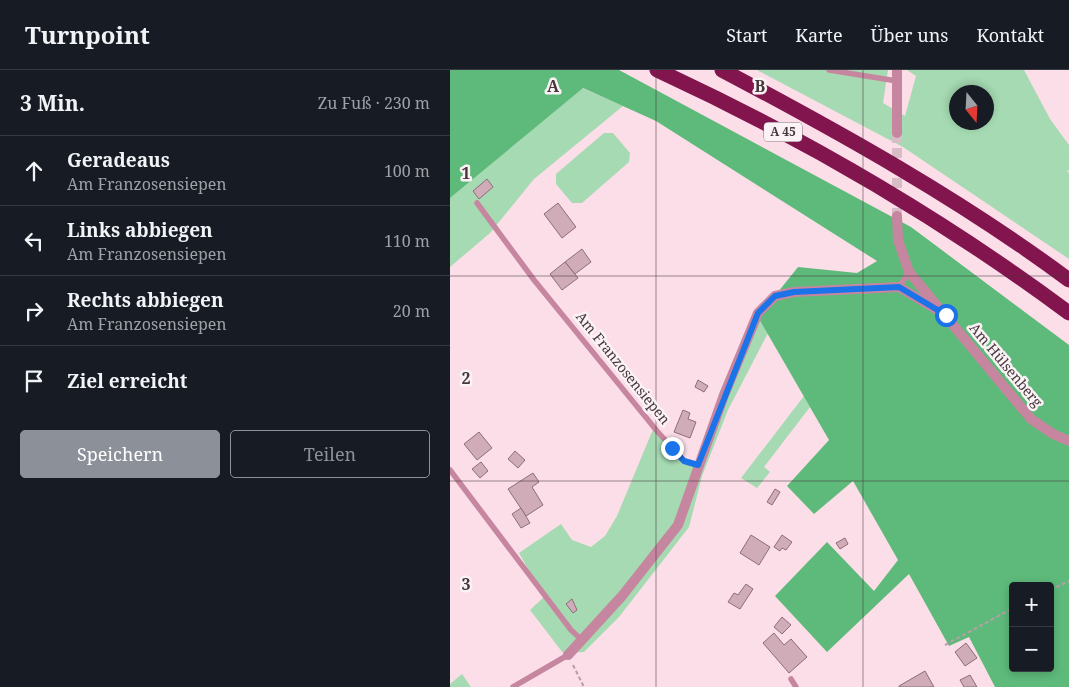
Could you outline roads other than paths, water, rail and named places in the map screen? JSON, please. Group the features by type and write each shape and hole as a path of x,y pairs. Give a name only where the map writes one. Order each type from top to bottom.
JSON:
{"highway":[{"name":"A 45","path":"657,70 791,136 904,202 1069,314"},
{"name":"A 45","path":"722,70 808,116 909,174 1069,280"}],"street":[{"path":"897,70 897,133"},
{"name":"Am Hülsenberg","path":"897,216 898,240 909,272 1031,418 1053,434 1069,442"},
{"path":"568,655 622,596 678,525 698,465 758,313 775,296 794,292 899,287 946,315"}],"lane":[{"path":"828,70 897,81"},
{"name":"Am Franzosensiepen","path":"477,202 534,280 667,443 684,461 698,465"},
{"path":"899,287 909,272"},
{"path":"450,470 565,622 582,640"},
{"path":"513,687 568,655"},
{"path":"791,679 796,687"}],"tunnel":[{"path":"897,133 897,216"}]}
